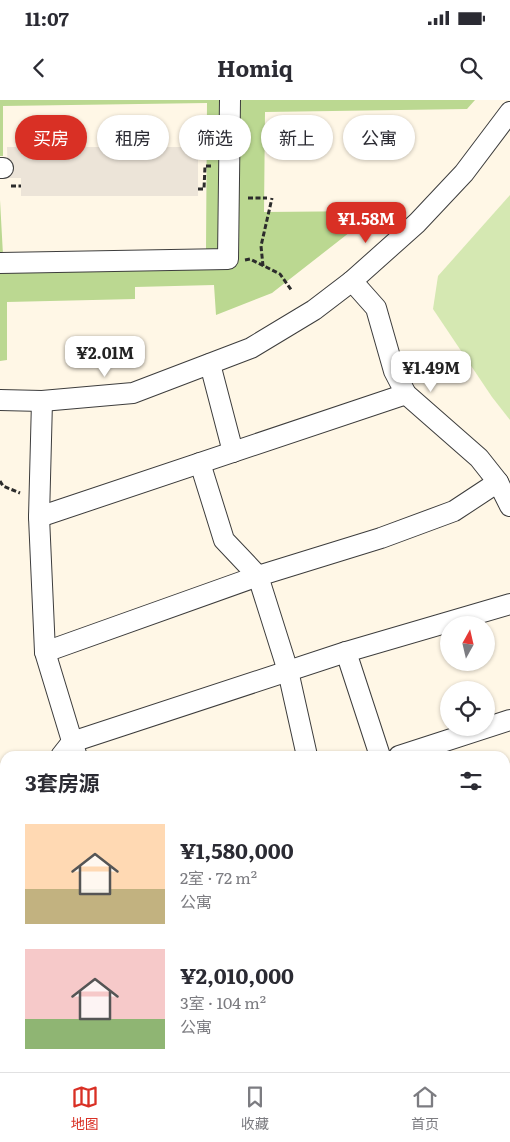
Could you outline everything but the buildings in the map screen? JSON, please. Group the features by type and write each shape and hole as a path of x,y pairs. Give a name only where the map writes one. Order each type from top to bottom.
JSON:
{"street":[{"path":"0,264 228,259 230,100"},
{"path":"0,400 42,400 133,393 251,348 314,310 352,281 416,223 464,173 510,112"},
{"path":"352,281 376,308 394,371 406,394 479,458 498,482 510,506"},
{"path":"210,364 233,452"},
{"path":"39,517 406,394"},
{"path":"42,400 39,517 45,652 70,751 288,671 510,604"},
{"path":"200,463 224,540 258,576 288,671 306,751"},
{"path":"45,652 258,576 381,538 454,511 498,482"},
{"path":"346,652 378,751"},
{"path":"415,751 510,720"}],"path":[{"path":"263,266 261,246 272,198"},
{"path":"228,259 232,261 250,260 280,274 292,291"},
{"path":"0,481 3,486 23,493 39,493"}],"green space":[{"path":"0,100 475,100 467,109 265,112 265,115 261,115 261,160 265,160 264,212 377,211 272,293 216,315 214,285 135,287 135,299 7,302 7,360 0,361 0,200 3,255 206,249 207,160 251,160 251,115 207,115 207,103 3,106 3,156 0,156"},
{"path":"510,195 510,420 492,397 433,309 438,276"}],"shaded area":[{"path":"7,147 15,147 15,160 87,160 87,147 97,147 97,160 169,160 169,147 179,147 179,160 198,160 198,196 21,196 21,178 8,178"}]}
